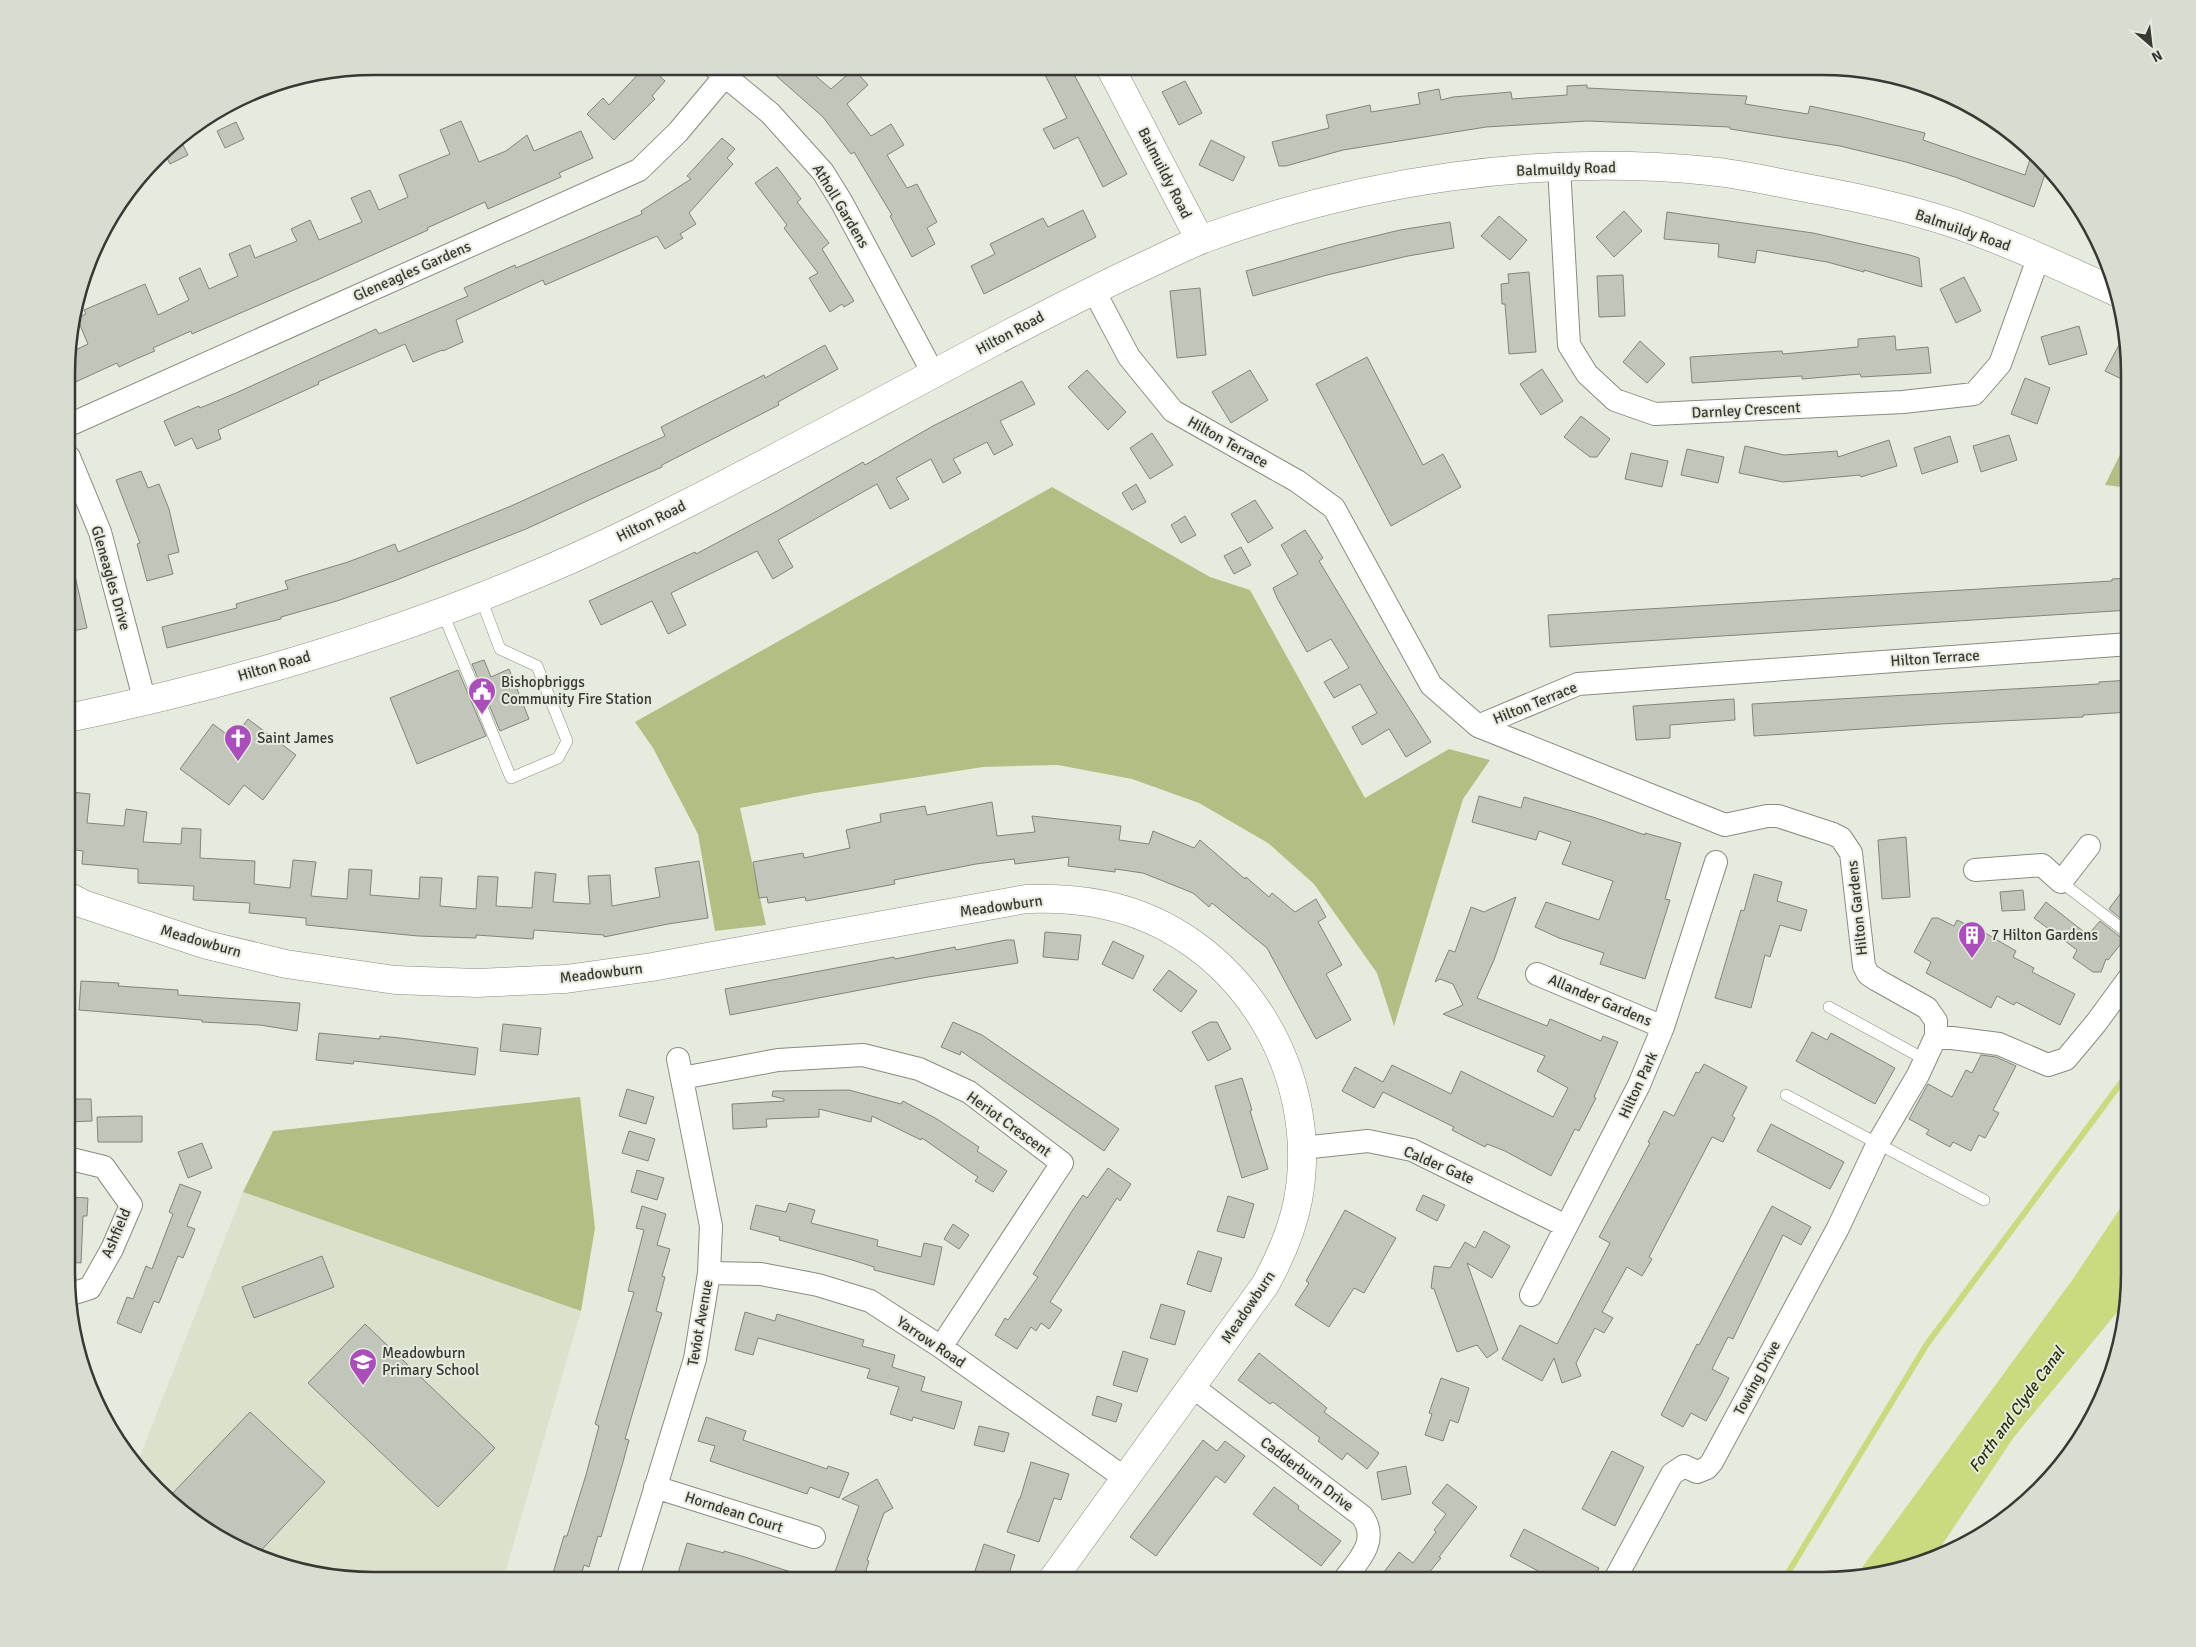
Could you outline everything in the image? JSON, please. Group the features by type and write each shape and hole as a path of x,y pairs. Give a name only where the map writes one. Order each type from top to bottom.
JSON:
{"street":[{"name":"Gleneagles Gardens","path":"75,422 639,170 678,132 716,75"},
{"name":"Atholl Gardens","path":"724,75 770,113 824,172 842,202 933,373"},
{"name":"Balmuildy Road","path":"1114,75 1200,240 1287,211 1377,189 1469,174 1559,167 1635,167 1712,171 1852,196 1952,223 2039,256 2108,288"},
{"name":"Darnley Crescent","path":"1559,167 1569,345 1587,374 1615,400 1655,414 1903,402 1974,394 2000,364 2039,256"},
{"name":"Hilton Road","path":"75,717 145,702 296,661 480,596 646,524 1093,289 1200,240"},
{"name":"Hilton Terrace","path":"1093,289 1129,357 1173,411 1297,481 1334,508 1431,685 1478,726 1578,684 2121,645"},
{"name":"Gleneagles Drive","path":"75,472 100,532 145,702"},
{"path":"1478,726 1725,825"},
{"name":"Hilton Gardens","path":"1725,825 1768,816 1778,816 1823,830 1841,838 1851,854 1864,966 1868,974 1877,980 1927,1008 1936,1021 1936,1036"},
{"name":"Hilton Park","path":"1531,1295 1639,1085 1663,1027 1718,855 1725,825"},
{"path":"1975,870 2042,865 2061,882 2089,846"},
{"name":"Meadowburn","path":"75,900 207,945 286,964 395,980 477,983 566,978 652,967 1026,899 1080,900 1107,905 1158,923 1204,951 1244,991 1266,1022 1287,1065 1297,1101 1302,1148 1298,1200 1292,1226 1279,1259 1261,1291 1058,1572"},
{"name":"Allander Gardens","path":"1537,974 1663,1027"},
{"path":"1936,1036 1999,1044 2048,1064 2066,1059 2121,989"},
{"name":"Towing Drive","path":"1619,1572 1672,1474 1684,1466 1697,1472 1707,1468 1712,1462 1838,1228 1878,1143 1926,1060 1936,1036"},
{"name":"Heriot Crescent","path":"680,1069 863,1055 919,1069 969,1092 1062,1163 941,1347"},
{"name":"Teviot Avenue","path":"629,1572 695,1359 709,1273 711,1226 680,1069"},
{"name":"Calder Gate","path":"1302,1148 1368,1141 1412,1150 1566,1226"},
{"name":"Ashfield","path":"75,1160 104,1166 131,1205 112,1249 90,1288 76,1292"},
{"name":"Yarrow Road","path":"709,1273 761,1274 818,1285 870,1301 941,1347 1126,1479"},
{"name":"Cadderburn Drive","path":"1193,1387 1362,1516 1369,1530 1368,1543 1348,1572"},
{"name":"Horndean Court","path":"654,1487 814,1537"}],"lane":[{"path":"442,611 511,778 558,758 567,741 537,666 500,649 480,596"},
{"path":"2061,882 2121,928"},
{"path":"1829,1007 1926,1060"},
{"path":"1786,1095 1984,1200"}],"shaded area":[{"path":"2121,452 2121,487 2105,485"},
{"path":"1052,487 1210,577 1250,590 1365,798 1449,749 1490,760 1463,799 1394,1026 1377,973 1314,884 1268,843 1199,803 1132,779 1058,765 983,767 815,793 740,808 766,925 715,931 698,834 653,748 635,722"},
{"path":"580,1097 595,1228 581,1311 243,1192 273,1131"},
{"name":"Meadowburn Primary School","path":"243,1192 581,1311 505,1572 374,1572 335,1569 297,1562 242,1541 208,1522 177,1498 139,1458"}],"water":[{"name":"Forth and Clyde Canal","path":"2121,1207 2121,1273 2118,1311 2014,1437 1941,1547 1899,1562 1861,1569 2073,1279"}],"building":[{"path":"637,75 659,75 665,81 652,96 655,99 614,140 587,114 603,98 609,105"},
{"path":"775,75 815,75 831,89 847,75 859,75 868,85 847,104 871,136 891,124 904,145 887,155 907,188 917,184 937,222 927,228 935,244 912,257 890,216 892,215 854,152 851,154 823,117"},
{"path":"1045,75 1074,75 1127,174 1103,187 1078,137 1054,149 1043,129 1067,118"},
{"path":"1185,81 1202,113 1179,125 1162,92"},
{"path":"1587,85 1587,88 1747,96 1745,104 1808,114 1810,106 1925,133 1923,140 2025,175 2030,160 2045,175 2034,207 1955,177 1906,162 1840,146 1730,129 1730,127 1588,121 1486,127 1343,150 1286,166 1279,166 1272,142 1329,128 1326,115 1370,105 1371,112 1420,104 1418,93 1439,89 1441,100 1453,97 1511,92 1512,99 1567,95 1567,86"},
{"path":"461,121 479,162 506,151 527,135 534,151 581,131 593,158 559,173 561,177 488,209 485,202 317,280 192,334 191,331 153,348 155,351 119,367 117,363 75,382 77,349 88,344 80,324 81,316 86,314 84,310 145,284 158,315 189,300 179,278 200,268 209,289 238,276 229,254 250,245 255,258 297,241 291,229 310,220 319,240 362,222 351,198 370,190 379,210 408,197 399,175 450,154 440,130"},
{"path":"236,122 244,139 225,148 217,131"},
{"path":"722,138 735,149 727,158 733,164 689,213 696,224 680,234 683,238 665,249 657,236 545,285 543,280 456,320 463,342 413,362 405,344 318,382 319,384 218,430 221,439 197,449 192,438 175,446 164,421 236,393 376,329 379,334 468,296 464,288 515,265 516,268 642,214 641,211 691,179 687,176"},
{"path":"1211,140 1245,157 1233,181 1199,165"},
{"path":"183,144 188,155 170,164 167,159"},
{"path":"777,167 801,199 797,202 829,243 822,249 854,301 844,307 842,304 830,312 809,278 818,273 784,228 787,225 755,183"},
{"path":"1083,210 1096,237 984,294 971,266 995,254 990,244 1043,218 1048,227"},
{"path":"1624,211 1642,231 1614,257 1596,237"},
{"path":"1667,212 1813,233 1910,255 1919,258 1922,287 1864,270 1864,272 1827,262 1757,250 1755,263 1718,257 1719,244 1664,239"},
{"path":"1499,216 1527,240 1510,260 1481,236"},
{"path":"1450,222 1454,248 1408,256 1327,275 1253,296 1246,271 1400,230"},
{"path":"1529,272 1536,352 1509,354 1505,304 1502,304 1501,284 1509,283 1508,274"},
{"path":"1623,275 1625,316 1599,317 1597,276"},
{"path":"1964,277 1981,311 1956,323 1940,289"},
{"path":"1200,288 1206,355 1177,358 1170,291"},
{"path":"2079,326 2087,354 2049,365 2041,337"},
{"path":"1895,336 1896,350 1928,347 1931,373 1861,377 1860,374 1802,379 1802,376 1692,383 1690,357 1782,351 1783,354 1858,347 1858,339"},
{"path":"1640,341 1665,364 1647,383 1623,362"},
{"path":"825,345 838,369 778,402 779,405 662,465 662,467 526,529 394,581 337,601 281,617 281,619 167,648 162,627 237,608 236,604 288,589 285,581 348,562 395,544 398,552 511,506 665,436 661,427 764,375 765,378"},
{"path":"2119,345 2121,379 2105,371"},
{"path":"1367,357 1423,465 1443,454 1461,487 1391,526 1316,384"},
{"path":"1542,369 1563,401 1541,415 1520,384"},
{"path":"1087,370 1126,412 1108,430 1068,387"},
{"path":"1250,370 1268,400 1231,423 1212,392"},
{"path":"2025,378 2050,388 2037,424 2011,414"},
{"path":"1022,381 1035,404 1000,421 1013,445 994,455 987,442 953,459 961,473 943,483 931,459 896,478 909,499 890,509 877,484 778,540 793,567 773,579 757,551 671,593 686,625 668,634 652,601 601,625 589,601 695,552 696,554 779,510 863,462 865,465 933,426"},
{"path":"1581,416 1610,439 1597,457 1590,457 1564,437"},
{"path":"1152,433 1173,465 1150,479 1130,448"},
{"path":"2009,435 2017,460 1981,472 1973,446"},
{"path":"1950,436 1958,462 1922,474 1914,448"},
{"path":"1889,440 1897,466 1861,477 1860,475 1783,482 1739,473 1745,446 1784,455 1837,451 1838,457"},
{"path":"1687,449 1724,457 1718,483 1681,475"},
{"path":"1631,453 1668,461 1662,487 1625,479"},
{"path":"141,471 148,488 159,484 169,509 179,552 168,555 173,574 147,581 137,544 140,543 116,480"},
{"path":"1136,484 1146,502 1132,510 1122,493"},
{"path":"1255,500 1273,528 1248,543 1231,514"},
{"path":"1185,516 1196,535 1181,543 1171,525"},
{"path":"1305,530 1323,558 1319,561 1384,669 1431,742 1406,757 1389,729 1362,745 1352,727 1377,713 1360,684 1334,698 1324,682 1349,668 1331,639 1307,652 1277,598 1273,588 1298,574 1281,545"},
{"path":"1241,547 1251,565 1234,574 1224,556"},
{"path":"75,576 87,628 75,631"},
{"path":"2121,578 2121,611 1550,647 1548,615 2112,581 2112,579"},
{"path":"484,660 491,677 509,669 529,719 500,731 472,664"},
{"path":"458,670 486,736 417,764 390,698"},
{"path":"2121,681 2121,713 2083,715 2083,717 1754,736 1752,704 2099,684 2099,682"},
{"path":"1734,699 1735,720 1670,725 1670,738 1636,740 1633,706"},
{"name":"Saint James","path":"248,719 296,755 263,800 244,785 229,805 180,769 213,724 233,739"},
{"path":"75,792 90,794 87,823 124,826 126,809 147,812 143,842 181,844 182,828 201,829 200,858 255,861 254,884 290,888 293,860 316,862 311,896 347,899 349,869 372,870 370,895 419,899 420,877 442,878 440,906 476,909 478,876 498,877 496,906 532,908 535,872 556,874 553,902 590,904 588,876 610,875 612,906 660,897 655,868 699,861 708,918 604,937 604,935 534,930 533,939 476,935 476,938 418,936 306,925 306,918 249,913 250,903 193,900 194,886 138,883 138,869 82,864 83,851 75,850"},
{"path":"1479,796 1521,808 1524,797 1596,818 1645,835 1645,833 1681,843 1665,899 1670,900 1645,979 1600,964 1604,953 1559,938 1535,927 1546,902 1599,920 1613,881 1562,864 1571,842 1539,831 1536,840 1472,822"},
{"path":"992,802 997,836 1035,832 1032,816 1121,826 1119,840 1149,844 1153,831 1194,848 1200,840 1245,879 1246,877 1269,897 1272,893 1295,912 1316,899 1326,917 1318,922 1342,965 1326,974 1351,1020 1316,1039 1267,948 1212,903 1209,907 1193,893 1143,873 1115,869 1115,872 1068,866 1069,857 1015,864 1014,859 976,864 894,880 895,884 806,901 805,897 768,903 767,897 759,898 753,862 803,853 804,858 850,848 846,830 881,822 880,814 925,806 927,815"},
{"path":"1906,837 1910,897 1882,899 1878,840"},
{"path":"1754,874 1782,882 1777,901 1807,910 1801,931 1780,925 1770,957 1765,955 1751,1008 1715,998 1741,910 1744,911"},
{"path":"2023,890 2025,910 2002,911 2000,892"},
{"path":"2121,893 2121,919 2109,909"},
{"path":"1516,897 1494,960 1477,998 1547,1026 1550,1019 1601,1041 1603,1036 1618,1042 1594,1097 1596,1098 1579,1131 1575,1129 1551,1176 1505,1151 1487,1144 1485,1147 1452,1130 1454,1127 1383,1092 1374,1108 1342,1091 1355,1067 1383,1082 1392,1065 1451,1094 1461,1071 1553,1117 1568,1088 1537,1071 1545,1056 1443,1014 1463,1005 1453,984 1440,979 1435,982 1449,950 1455,952 1471,907 1484,912"},
{"path":"2046,902 2088,935 2100,921 2121,938 2121,944 2108,960 2106,959 2101,972 2093,972 2073,958 2077,950 2034,918"},
{"name":"7 Hilton Gardens","path":"1932,918 1938,918 1954,926 1957,920 1987,934 2016,951 2013,957 2034,968 2032,972 2075,994 2060,1025 2016,1002 2014,1005 1997,996 1991,1008 1926,973 1931,962 1914,952"},
{"path":"1045,932 1081,935 1078,960 1043,957"},
{"path":"1014,940 1018,963 928,977 730,1015 725,989 894,957 895,959 955,947 956,950"},
{"path":"1113,941 1144,956 1133,979 1102,964"},
{"path":"1169,970 1197,991 1181,1012 1153,990"},
{"path":"81,981 119,983 118,986 178,990 178,995 300,1003 297,1031 260,1025 202,1022 202,1020 79,1010"},
{"path":"953,1022 982,1035 1119,1129 1104,1151 961,1051 960,1055 941,1047"},
{"path":"1210,1022 1217,1022 1231,1049 1208,1061 1192,1032"},
{"path":"503,1024 541,1028 538,1055 500,1051"},
{"path":"1812,1032 1827,1040 1831,1033 1895,1068 1875,1104 1796,1061"},
{"path":"319,1033 380,1039 380,1036 478,1048 475,1075 354,1061 353,1064 316,1060"},
{"path":"1981,1055 1996,1057 2016,1066 1993,1110 1999,1113 1985,1138 1979,1135 1971,1151 1953,1142 1950,1147 1926,1134 1929,1130 1909,1119 1928,1084 1952,1097 1966,1070 1972,1073"},
{"path":"1704,1064 1747,1087 1732,1116 1735,1118 1723,1142 1712,1137 1649,1257 1652,1259 1642,1276 1627,1267 1602,1312 1613,1318 1604,1333 1595,1328 1576,1363 1581,1376 1562,1383 1554,1358 1542,1381 1502,1359 1520,1325 1557,1344 1610,1243 1599,1237 1650,1143 1648,1142 1664,1111 1674,1116 1696,1072 1699,1073"},
{"path":"1242,1078 1268,1169 1242,1178 1215,1086"},
{"path":"627,1089 654,1097 646,1124 619,1116"},
{"path":"849,1090 901,1104 903,1101 937,1119 979,1147 977,1151 1007,1171 993,1192 975,1181 978,1177 922,1138 921,1140 872,1116 871,1122 819,1109 819,1117 766,1119 767,1127 733,1129 732,1104 784,1101 784,1099 772,1096 773,1091"},
{"path":"75,1099 91,1099 92,1121 75,1122"},
{"path":"142,1116 142,1142 98,1142 97,1117"},
{"path":"1771,1124 1844,1162 1830,1189 1757,1151"},
{"path":"629,1131 655,1139 648,1161 622,1153"},
{"path":"202,1143 212,1168 188,1178 178,1152"},
{"path":"1108,1168 1131,1184 1120,1201 1117,1198 1050,1302 1062,1310 1049,1329 1041,1323 1036,1331 1031,1327 1017,1349 995,1335 1005,1318 1008,1320 1038,1277 1033,1274 1072,1211 1083,1195 1087,1198"},
{"path":"637,1170 664,1178 657,1200 631,1192"},
{"path":"180,1184 201,1192 187,1226 195,1229 183,1258 178,1256 159,1303 154,1301 141,1333 117,1323 127,1297 133,1299 146,1266 152,1269 173,1214 169,1212"},
{"path":"1423,1195 1445,1205 1437,1221 1416,1210"},
{"path":"1228,1196 1254,1204 1244,1238 1217,1231"},
{"path":"75,1197 88,1198 87,1216 83,1216 81,1263 75,1263"},
{"path":"789,1203 815,1210 811,1223 878,1240 877,1246 921,1257 924,1243 942,1247 934,1285 874,1270 874,1267 779,1240 780,1237 750,1229 756,1205 786,1212"},
{"path":"642,1206 666,1214 657,1245 670,1249 662,1276 665,1277 656,1311 662,1313 625,1439 629,1440 623,1462 601,1537 598,1536 589,1567 584,1565 582,1572 553,1572 586,1475 599,1426 595,1424 634,1292 628,1291 644,1230 636,1228"},
{"path":"1772,1206 1811,1227 1801,1245 1783,1235 1733,1339 1728,1337 1712,1369 1729,1378 1721,1394 1706,1421 1691,1413 1683,1427 1661,1415 1697,1344 1699,1345"},
{"path":"1345,1210 1396,1238 1364,1293 1354,1288 1329,1327 1295,1305 1309,1283 1306,1281"},
{"path":"953,1224 969,1235 959,1249 944,1239"},
{"path":"1484,1231 1510,1246 1492,1278 1467,1263 1498,1350 1487,1358 1477,1345 1457,1352 1434,1289 1431,1288 1434,1266 1450,1268 1465,1242 1475,1248"},
{"path":"1198,1251 1222,1258 1211,1292 1187,1284"},
{"path":"322,1256 334,1287 254,1318 242,1287"},
{"path":"1161,1304 1185,1311 1175,1345 1150,1338"},
{"path":"745,1312 775,1321 777,1314 864,1340 862,1346 895,1355 892,1367 925,1377 921,1391 962,1402 954,1429 913,1417 912,1421 890,1414 899,1387 867,1378 870,1369 758,1338 753,1355 735,1350"},
{"path":"365,1324 495,1448 438,1507 308,1383"},
{"path":"1123,1351 1148,1359 1137,1392 1113,1385"},
{"path":"1259,1353 1327,1408 1324,1412 1379,1453 1367,1469 1347,1453 1342,1460 1318,1441 1320,1438 1273,1402 1270,1404 1238,1380"},
{"path":"1441,1378 1469,1388 1458,1423 1450,1420 1443,1441 1425,1435 1432,1414 1429,1413"},
{"path":"1097,1396 1122,1404 1116,1422 1092,1415"},
{"path":"250,1412 325,1482 262,1550 208,1522 172,1493"},
{"path":"706,1417 746,1431 743,1440 827,1469 828,1466 849,1473 839,1498 810,1487 807,1494 710,1461 715,1446 698,1441"},
{"path":"979,1426 1009,1433 1004,1452 974,1445"},
{"path":"1203,1440 1217,1451 1225,1441 1245,1456 1225,1483 1216,1476 1156,1556 1130,1537"},
{"path":"1612,1451 1644,1467 1615,1526 1582,1509"},
{"path":"1031,1462 1069,1474 1061,1500 1054,1498 1039,1542 1007,1532 1020,1499"},
{"path":"1406,1466 1411,1494 1382,1500 1377,1472"},
{"path":"877,1479 893,1508 884,1513 867,1560 869,1561 866,1572 835,1572 859,1506 842,1499"},
{"path":"1447,1484 1477,1507 1430,1572 1384,1572 1399,1552 1413,1563 1436,1532 1434,1530 1446,1514 1432,1503"},
{"path":"1274,1487 1299,1506 1298,1509 1341,1541 1321,1566 1253,1514"},
{"path":"1524,1529 1599,1568 1597,1572 1540,1572 1510,1556"},
{"path":"687,1543 724,1553 724,1551 791,1572 678,1572"},
{"path":"984,1544 1015,1555 1010,1572 975,1572"}],"waterway":[{"path":"1788,1572 1927,1344 2121,1083"}],"place":[{"name":"Bishopbriggs Community Fire Station","path":"482,715"},
{"name":"Saint James","path":"238,762"},
{"name":"7 Hilton Gardens","path":"1972,959"},
{"name":"Meadowburn Primary School","path":"363,1386"}]}
